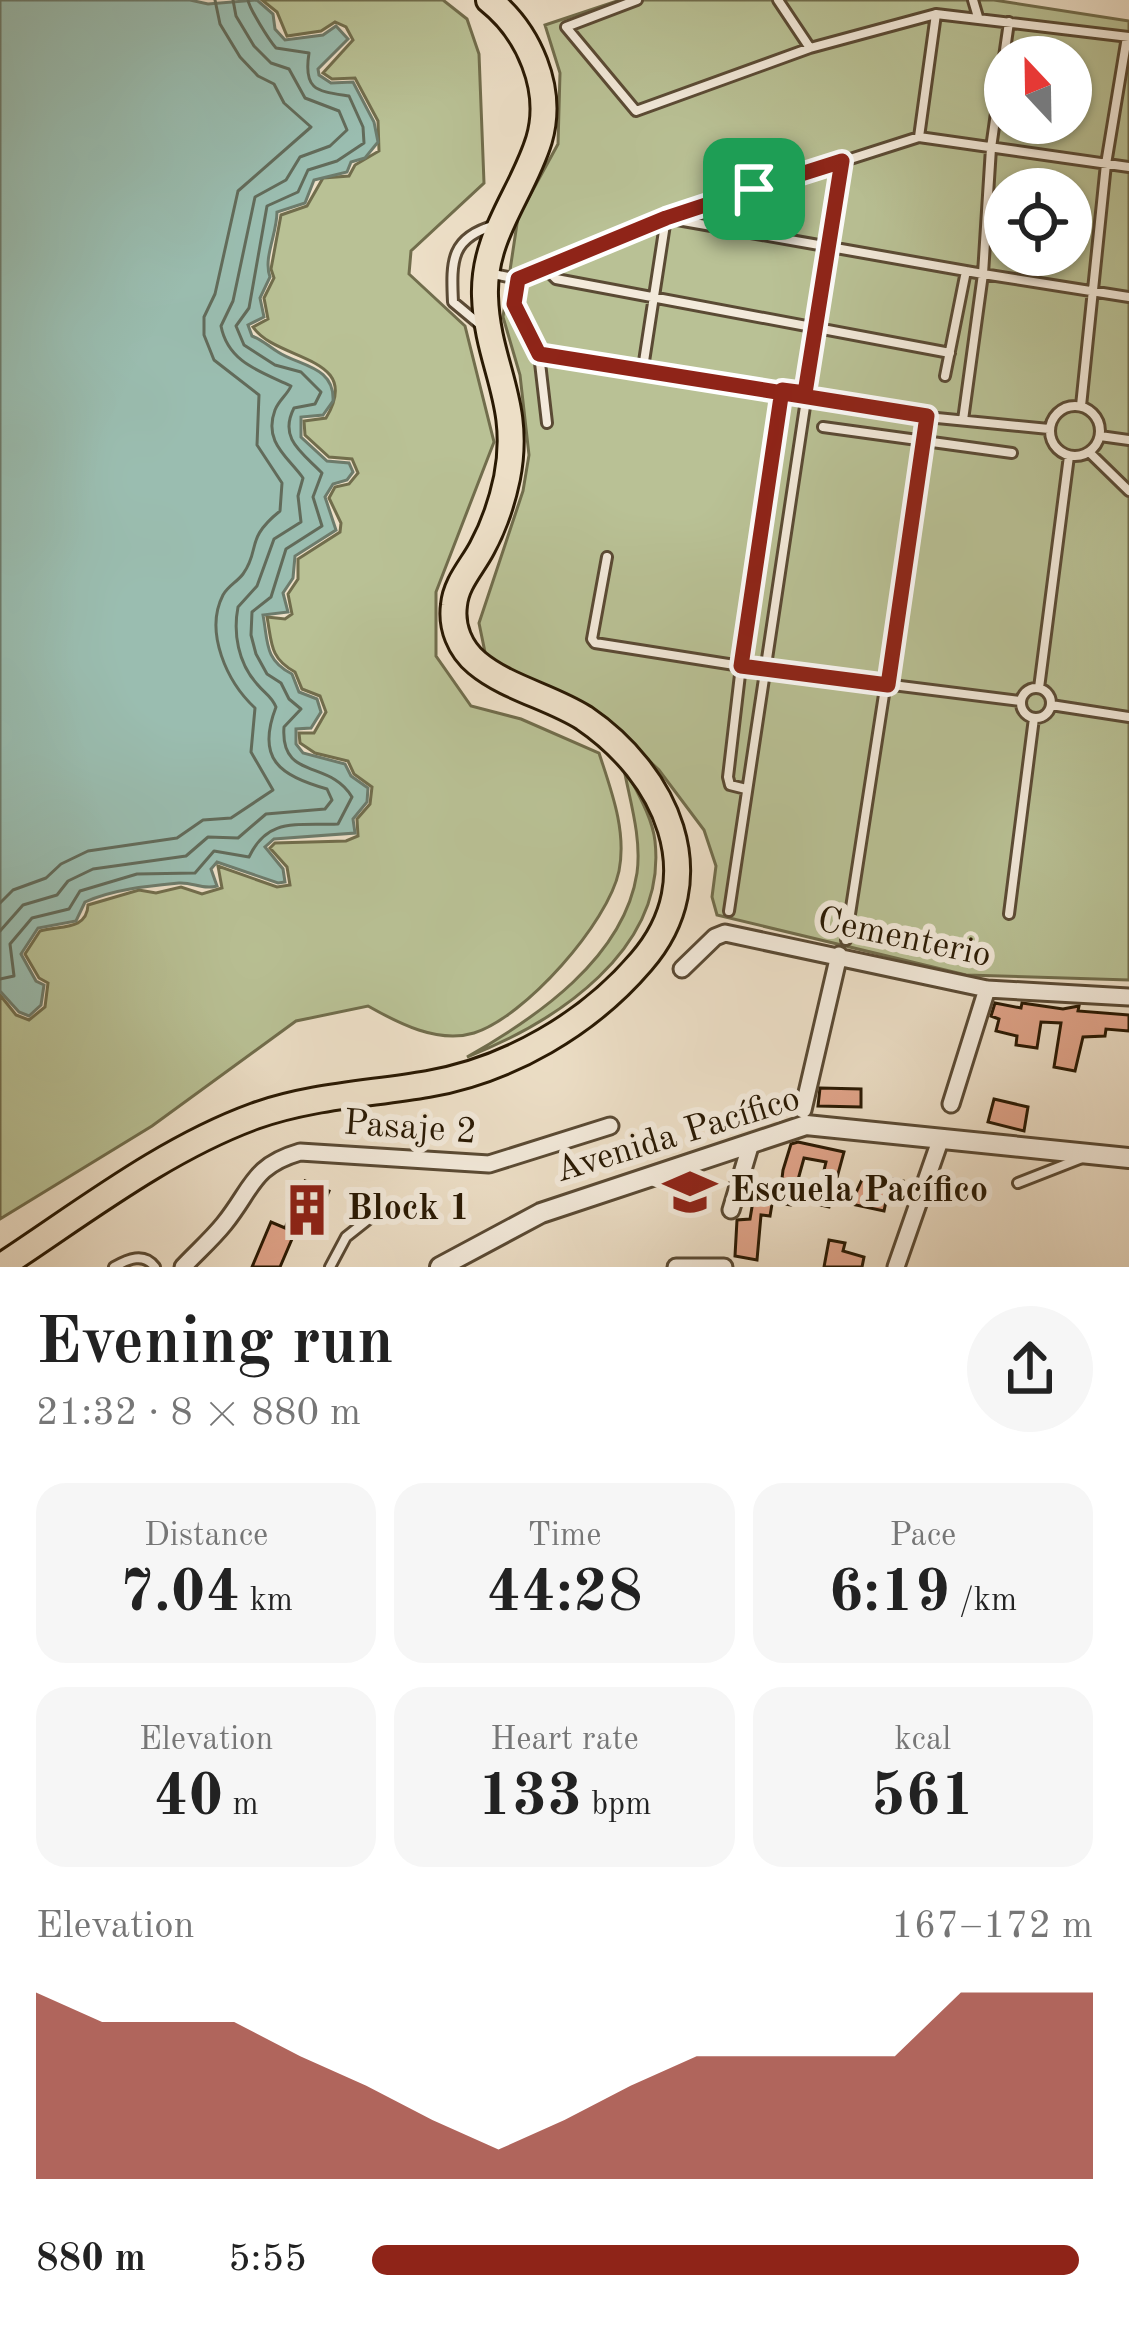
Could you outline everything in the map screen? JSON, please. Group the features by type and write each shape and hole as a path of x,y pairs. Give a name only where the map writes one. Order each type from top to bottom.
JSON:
{"main road":[{"path":"0,1267 169,1158 250,1118 354,1093 456,1078 510,1060 591,1007 627,976 668,918 679,860 670,819 652,783 618,744 582,717 482,667 457,635 456,595 490,531 510,459 511,406 490,330 486,273 497,225 538,141 543,102 526,45 488,0"}],"street":[{"name":"Cementerio","path":"682,970 725,933 842,947 987,989 1129,997"},
{"path":"803,1110 842,947"},
{"path":"951,1104 987,989"},
{"name":"Avenida Pacífico","path":"440,1267 467,1260 541,1213 819,1124 1129,1158"},
{"name":"Pasaje 2","path":"183,1267 224,1224 257,1173 273,1160 300,1152 489,1165 610,1126"},
{"path":"896,1267 941,1138"},
{"path":"731,1210 752,1143"},
{"path":"676,1267 724,1267"}],"lane":[{"path":"637,0 566,27 636,111 810,48 937,14 1128,37 1106,164 1081,406"},
{"path":"778,0 810,48"},
{"path":"973,0 978,17"},
{"path":"919,137 937,14"},
{"path":"963,420 983,274 991,148 1010,22"},
{"path":"486,273 518,279 666,218 919,137 1129,167"},
{"path":"729,911 842,161"},
{"path":"666,218 1129,297"},
{"path":"643,368 666,218"},
{"path":"490,330 453,302 453,278 456,251 464,237 497,225"},
{"path":"545,268 556,279 950,352"},
{"path":"945,376 966,271"},
{"path":"518,279 514,304 539,354 547,422"},
{"path":"539,354 927,416 1049,429"},
{"path":"746,789 728,781 782,390"},
{"path":"1081,406 1096,416 1100,436 1089,452 1069,456 1053,445 1049,429 1056,413 1081,406"},
{"path":"842,947 888,685 927,416"},
{"path":"824,427 1012,453"},
{"path":"1100,436 1129,440"},
{"path":"1089,452 1129,490"},
{"path":"1039,688 1069,456"},
{"path":"608,557 592,639 596,643 1020,700"},
{"path":"1039,688 1048,694 1051,705 1045,715 1034,718 1023,713 1020,700 1027,690 1039,688"},
{"path":"1051,705 1129,717"},
{"path":"1009,914 1034,718"},
{"path":"1018,1183 1068,1167 1088,1154"},
{"path":"330,1267 346,1237 375,1214"},
{"path":"114,1267 133,1257 155,1267"}],"shaded area":[{"path":"262,0 443,0 467,19 479,54 484,183 411,251 409,274 465,326 494,442 436,592 436,656 471,706 521,719 599,753 619,826 619,871 599,916 562,966 494,1024 474,1033 446,1036 405,1025 368,1006 296,1021 152,1126 0,1219 0,995 16,1015 29,1020 45,1007 48,983 39,978 25,954 40,931 77,923 88,905 139,890 156,893 181,887 202,894 222,888 218,866 277,887 290,885 287,867 270,848 275,843 346,841 358,836 357,819 370,804 372,787 354,774 348,761 315,753 300,743 299,733 314,733 326,712 320,696 302,689 295,672 276,655 267,617 285,619 292,614 288,594 298,579 298,559 340,532 341,523 329,498 335,487 349,484 358,473 352,459 329,457 305,435 304,421 326,418 335,397 334,382 313,362 280,347 253,327 268,319 264,298 274,278 271,269 281,215 307,206 323,178 349,176 355,165 379,151 378,121 355,78 332,79 323,73 353,40 346,27 335,22 321,31 287,36 277,12"},
{"path":"620,0 994,0 1129,21 1129,980 966,975 717,915 712,897 716,866 704,830 659,770 599,714 487,662 479,623 523,491 529,455 520,375 503,317 518,217 558,144 560,73 545,25"},
{"path":"623,764 655,841 654,880 643,916 624,948 569,1002 536,1024 467,1057 548,1004 596,958 615,932 629,904 638,859"}],"water":[{"path":"0,0 190,0 208,4 257,0 273,14 275,29 285,40 323,35 336,26 348,39 318,69 319,75 331,83 353,82 374,122 378,142 365,158 351,162 347,172 314,180 305,203 277,212 270,277 260,298 264,317 248,325 252,336 328,381 333,401 323,415 301,417 301,437 327,461 349,463 353,472 347,480 333,484 325,497 336,530 295,556 293,578 283,593 288,612 263,615 276,663 292,674 299,692 317,699 321,712 311,728 296,729 296,744 303,753 345,764 351,776 368,788 367,802 353,819 355,833 274,839 265,847 283,869 285,882 217,862 211,869 217,886 179,883 119,891 85,902 76,921 38,928 21,954 36,981 44,985 41,1005 29,1016 0,991"}],"building":[{"path":"995,1003 1021,1008 1022,1003 1063,1009 1079,1006 1078,1011 1129,1015 1129,1031 1106,1029 1105,1036 1083,1037 1075,1071 1054,1067 1061,1023 1041,1022 1037,1048 1016,1045 1017,1036 996,1031 999,1019 991,1016"},
{"path":"820,1088 861,1089 861,1107 818,1106"},
{"path":"994,1099 1028,1107 1024,1131 988,1122"},
{"path":"791,1144 844,1152 829,1207 816,1204 826,1162 804,1158 791,1205 779,1203"},
{"path":"865,1173 903,1181 900,1195 888,1192 884,1211 851,1204"},
{"path":"305,1181 329,1191 309,1238 295,1232 280,1267 252,1267 271,1222 285,1228"},
{"path":"753,1201 772,1204 770,1216 761,1215 757,1260 735,1256 737,1220 750,1219"},
{"path":"829,1240 845,1243 843,1251 864,1257 862,1267 824,1267"}],"place":[{"name":"Escuela Pacífico","path":"690,1192"},
{"name":"Block 1","path":"307,1210"}],"route":[{"path":"754,189 666,218 518,279 514,304 539,354 782,390 927,416 888,685 741,666 782,390 805,393 842,161 754,189"}]}
